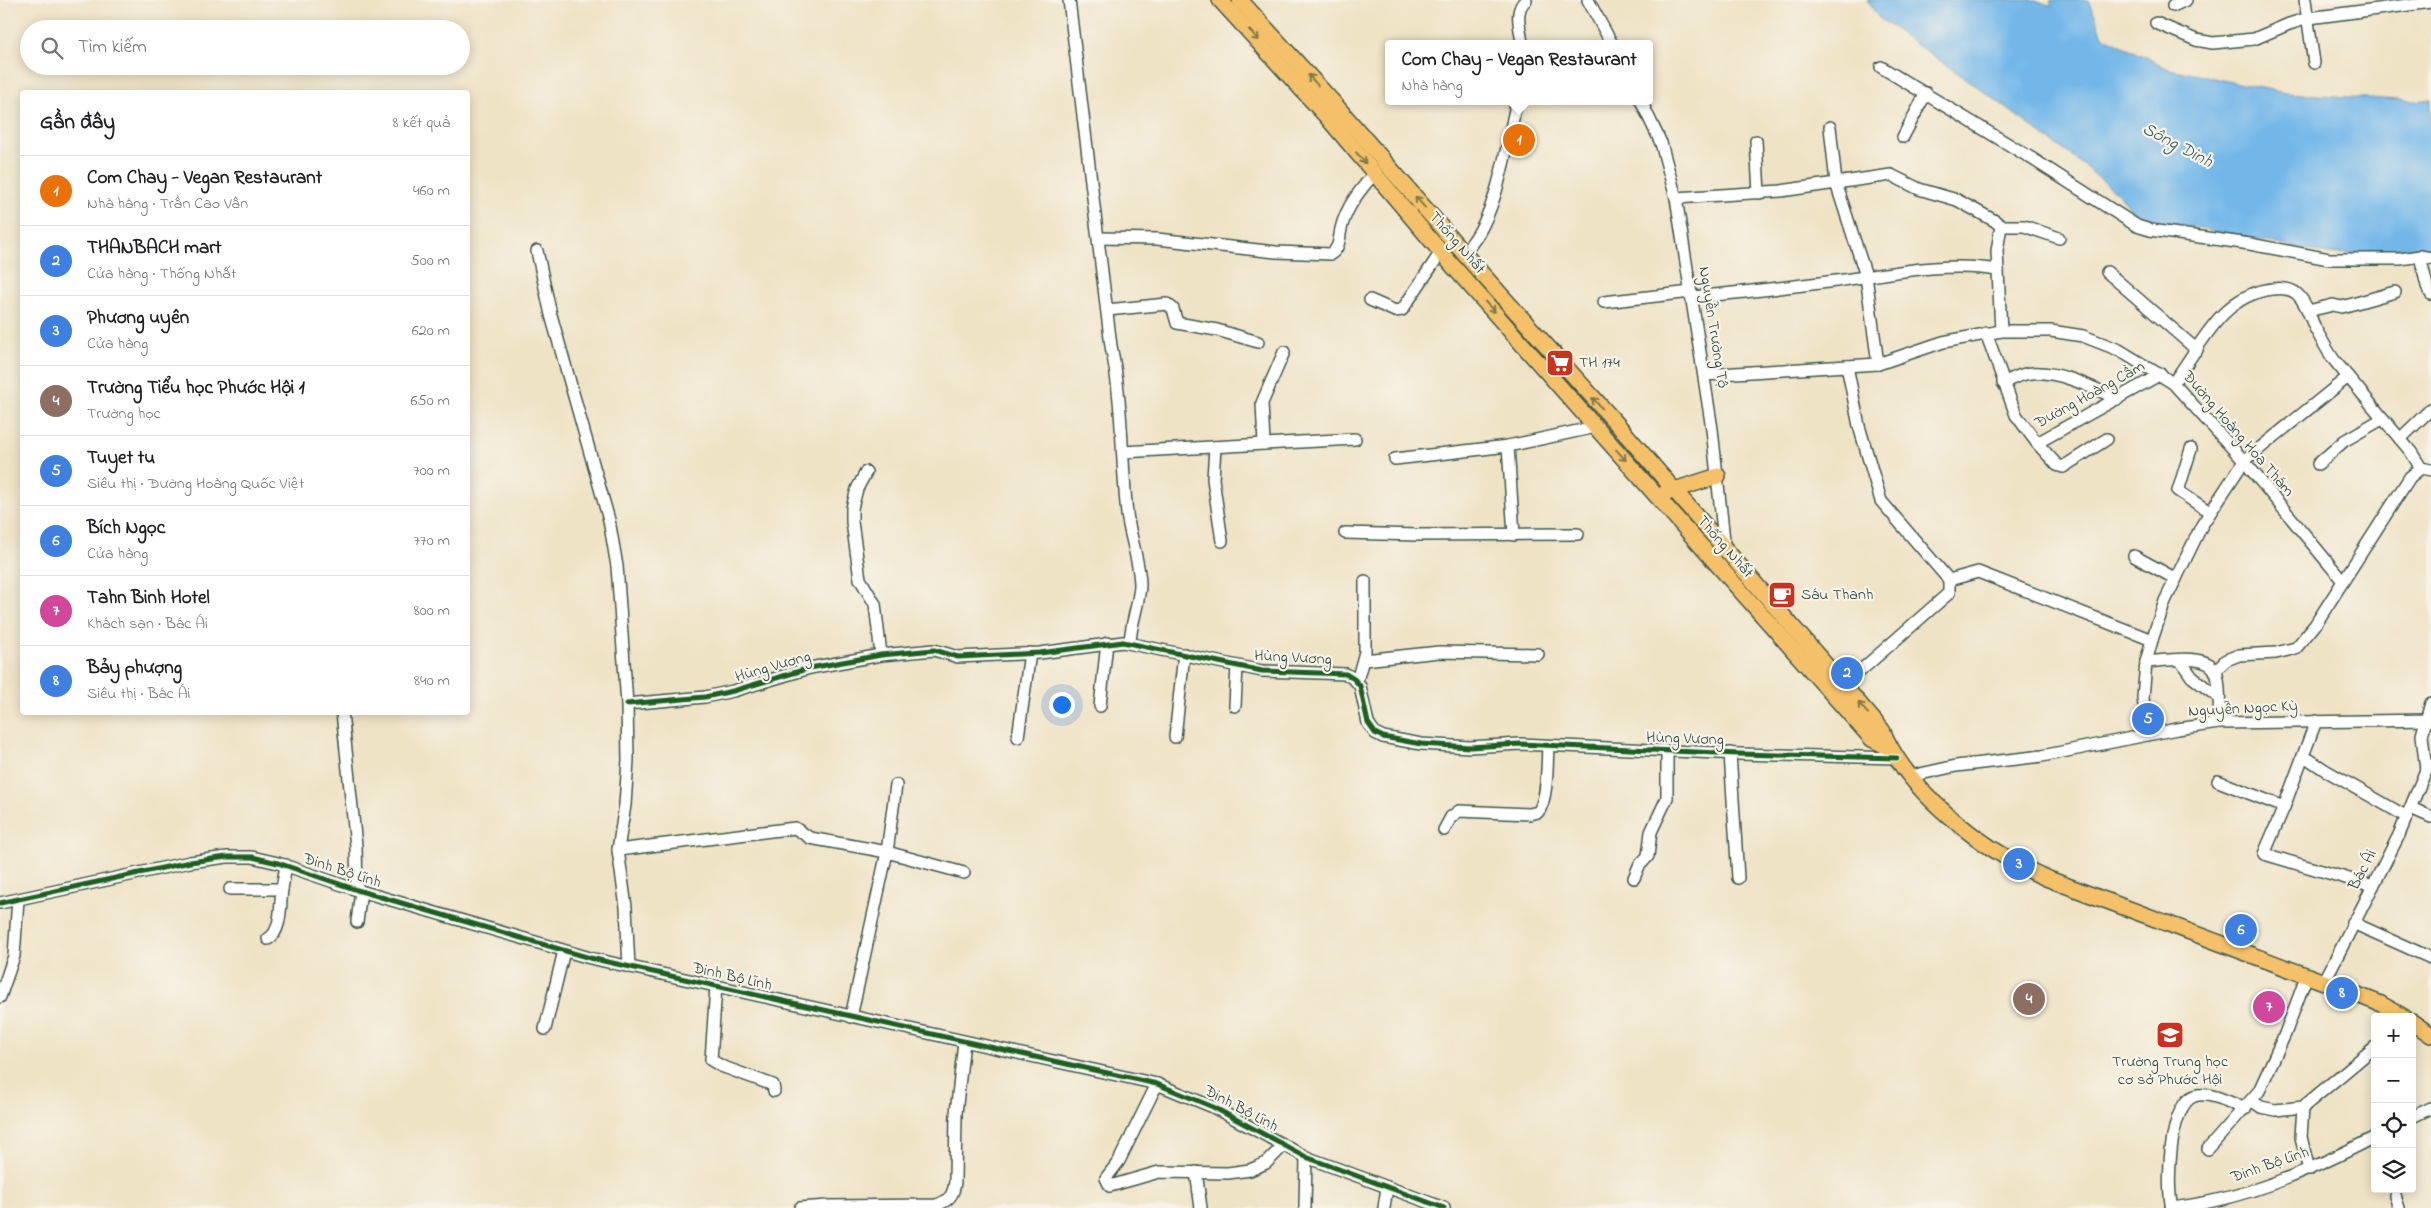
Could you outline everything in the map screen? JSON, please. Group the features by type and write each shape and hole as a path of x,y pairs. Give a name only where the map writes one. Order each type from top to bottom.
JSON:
{"main road":[{"name":"Thống Nhất","path":"1220,0 1326,116 1441,252 1872,739 1893,753"},
{"name":"Thống Nhất","path":"1240,0 1331,100 1463,253 1617,424 1672,490 1882,730 1893,753"},
{"path":"1474,289 1486,279"},
{"path":"1658,497 1672,490 1718,476"},
{"path":"1893,753 1932,800 1953,819 2026,869 2261,960 2307,975 2394,1013"},
{"path":"2416,1025 2431,1035"}],"street":[{"path":"1069,0 1107,310 1120,395 1128,527 1140,585 1131,623 1130,642"},
{"path":"1521,40 1518,15 1521,5 1526,0"},
{"path":"1588,0 1610,40"},
{"path":"2173,6 2186,0"},
{"path":"2305,0 2314,63"},
{"path":"2156,23 2196,40 2213,43 2254,40 2289,24 2309,18 2431,2"},
{"path":"1881,67 2055,172 2137,226 2150,230 2250,244 2329,259 2425,257 2426,286 2431,294"},
{"path":"1903,137 1926,93"},
{"path":"1463,253 1478,237 1488,215 1507,148 1516,105"},
{"name":"Nguyễn Trường Tộ","path":"1643,105 1661,143 1676,198 1718,476 1724,532 1723,547"},
{"path":"1830,127 1836,183 1866,276 1878,364"},
{"path":"1756,141 1759,192"},
{"path":"1099,238 1157,239 1276,252 1331,254 1336,250 1346,215 1352,202 1374,174"},
{"path":"1676,198 1759,192 1878,176 1896,176 1919,189 1957,200 1995,220 2001,226 2024,226 2059,238"},
{"path":"2001,226 1997,245 2001,331"},
{"path":"537,251 551,315 609,520 618,576 627,704 626,789 618,850 626,907 629,967"},
{"path":"1370,300 1395,311 1402,310 1441,252"},
{"path":"1604,302 1777,289 1866,276 1960,266 1998,270"},
{"path":"2107,272 2197,350"},
{"path":"2173,383 2218,319 2234,304 2250,294 2278,288 2291,290 2300,297 2324,346 2382,419 2426,469 2410,477 2314,625 2296,648 2276,653 2239,655 2226,660 2216,671"},
{"path":"2308,311 2333,305 2342,307 2395,292"},
{"path":"1107,310 1167,304 1173,309 1178,323 1217,330 1258,342"},
{"name":"Đường Hoàng Hoa Thám","path":"1704,376 1878,364 1943,342 2001,331 2050,331 2082,336 2119,350 2173,383 2244,461 2343,581"},
{"name":"Đường Hoàng Cầm","path":"1986,333 2016,415 2037,443 2161,374"},
{"path":"1264,444 1262,403 1284,352"},
{"path":"1843,686 1949,593 1949,580 1880,501 1859,426 1847,366"},
{"path":"2003,383 2024,374 2042,373 2081,383 2118,399"},
{"path":"2148,735 2143,709 2146,662 2152,640 2165,601 2210,512 2244,461 2348,377"},
{"path":"2400,440 2431,409"},
{"path":"2318,464 2344,441 2382,419"},
{"path":"1395,459 1508,446 1596,427"},
{"path":"2037,443 2063,468 2107,439"},
{"path":"1123,452 1355,440"},
{"path":"1508,446 1514,535"},
{"path":"1215,447 1213,479 1222,541"},
{"path":"2191,449 2178,491 2210,512"},
{"path":"866,472 857,489 852,508 852,522 860,579 875,604 881,656"},
{"path":"1345,533 1578,534"},
{"path":"1711,558 1723,547"},
{"path":"2134,556 2176,579"},
{"path":"1949,580 1978,572 2152,640"},
{"path":"1356,681 1364,660 1366,637 1365,581"},
{"name":"Hùng Vương","path":"627,704 705,697 733,691 810,668 881,656 934,650 958,657 1030,653 1068,650 1107,643 1130,642 1237,666 1278,673 1341,673 1351,676 1364,696 1370,726 1377,735 1403,741 1454,747 1520,744 1730,753 1893,753"},
{"path":"1100,706 1107,643"},
{"path":"1364,660 1439,652 1538,654"},
{"path":"1018,737 1030,653"},
{"path":"1175,737 1184,654"},
{"path":"2180,660 2192,677 2218,697"},
{"path":"2146,662 2204,661 2216,671 2219,723"},
{"path":"1235,706 1237,666"},
{"name":"Bác Ái","path":"2324,982 2373,886 2429,768 2422,740 2431,703"},
{"path":"342,715 356,846 359,890 357,922"},
{"name":"Nguyễn Ngọc Kỳ","path":"1911,776 1956,766 2042,756 2219,723 2428,720"},
{"path":"2316,721 2284,807 2263,851 2264,854 2373,886"},
{"path":"1444,830 1451,817 1459,811 1529,814 1538,812 1542,805 1548,746"},
{"path":"1634,878 1639,866 1649,854 1652,832 1667,798 1667,751"},
{"path":"1730,753 1738,878"},
{"path":"2304,756 2325,770 2409,812 2431,817"},
{"path":"2218,781 2284,807"},
{"path":"851,1017 887,852 896,785"},
{"path":"618,850 795,828 810,838 887,852 964,872"},
{"name":"Đinh Bộ Lĩnh","path":"0,903 190,862 227,857 252,858 286,865 359,890 564,951 851,1017 1157,1084 1213,1107 1306,1157 1444,1208"},
{"path":"268,940 277,929 286,865"},
{"path":"230,889 282,889"},
{"path":"0,997 10,974 15,950 18,899"},
{"path":"2353,923 2431,958"},
{"path":"545,1029 564,951"},
{"path":"2208,1149 2249,1105 2274,1062 2307,975"},
{"path":"716,986 711,1060 772,1085 774,1092"},
{"path":"800,1208 936,1205 950,1199 954,1192 955,1181 956,1113 964,1042"},
{"path":"2171,1208 2168,1189 2170,1164 2179,1115 2186,1101 2196,1095 2204,1095 2275,1110 2303,1107 2371,1050"},
{"path":"1157,1084 1120,1161 1107,1176 1106,1181 1110,1186 1114,1187 1159,1172 1228,1173 1250,1170 1266,1162 1283,1146"},
{"path":"2303,1107 2301,1137 2309,1170"},
{"path":"2416,1115 2431,1108"},
{"name":"Đinh Bộ Lĩnh","path":"2171,1208 2212,1205 2309,1170 2371,1138"},
{"path":"1305,1208 1306,1157"},
{"path":"1196,1172 1201,1208"},
{"path":"1384,1208 1387,1187"},
{"path":"2395,1196 2399,1208"}],"water":[{"name":"Sông Dinh","path":"1867,0 2037,0 2051,7 2051,0 2089,0 2103,36 2169,69 2286,93 2415,101 2431,99 2431,250 2328,254 2136,216 2118,193 1979,88 1879,18"}],"cycle path":[{"path":"627,704 705,697 733,691 810,668 881,655 934,650 958,657 1040,653 1123,642 1262,671 1346,674 1360,686 1368,723 1375,733 1383,737 1421,744 1470,747 1520,744 1739,754 1897,758"},
{"path":"0,903 190,862 227,857 252,857 278,863 357,890 590,958 1157,1084 1213,1107 1306,1157 1444,1208"}],"place":[{"name":"Com Chay - Vegan Restaurant","path":"1519,140"},
{"name":"TH 174","path":"1560,363"},
{"name":"Sáu Thanh","path":"1782,595"},
{"name":"THANBACH mart","path":"1847,673"},
{"name":"Tuyet tu","path":"2148,719"},
{"name":"Phương uyên","path":"2019,864"},
{"name":"Bích Ngọc","path":"2241,930"},
{"name":"Bảy phượng","path":"2342,993"},
{"name":"Trường Tiểu học Phước Hội 1","path":"2029,999"},
{"name":"Tahn Binh Hotel","path":"2269,1007"},
{"name":"Trường Trung học cơ sở Phước Hội","path":"2170,1035"}]}
